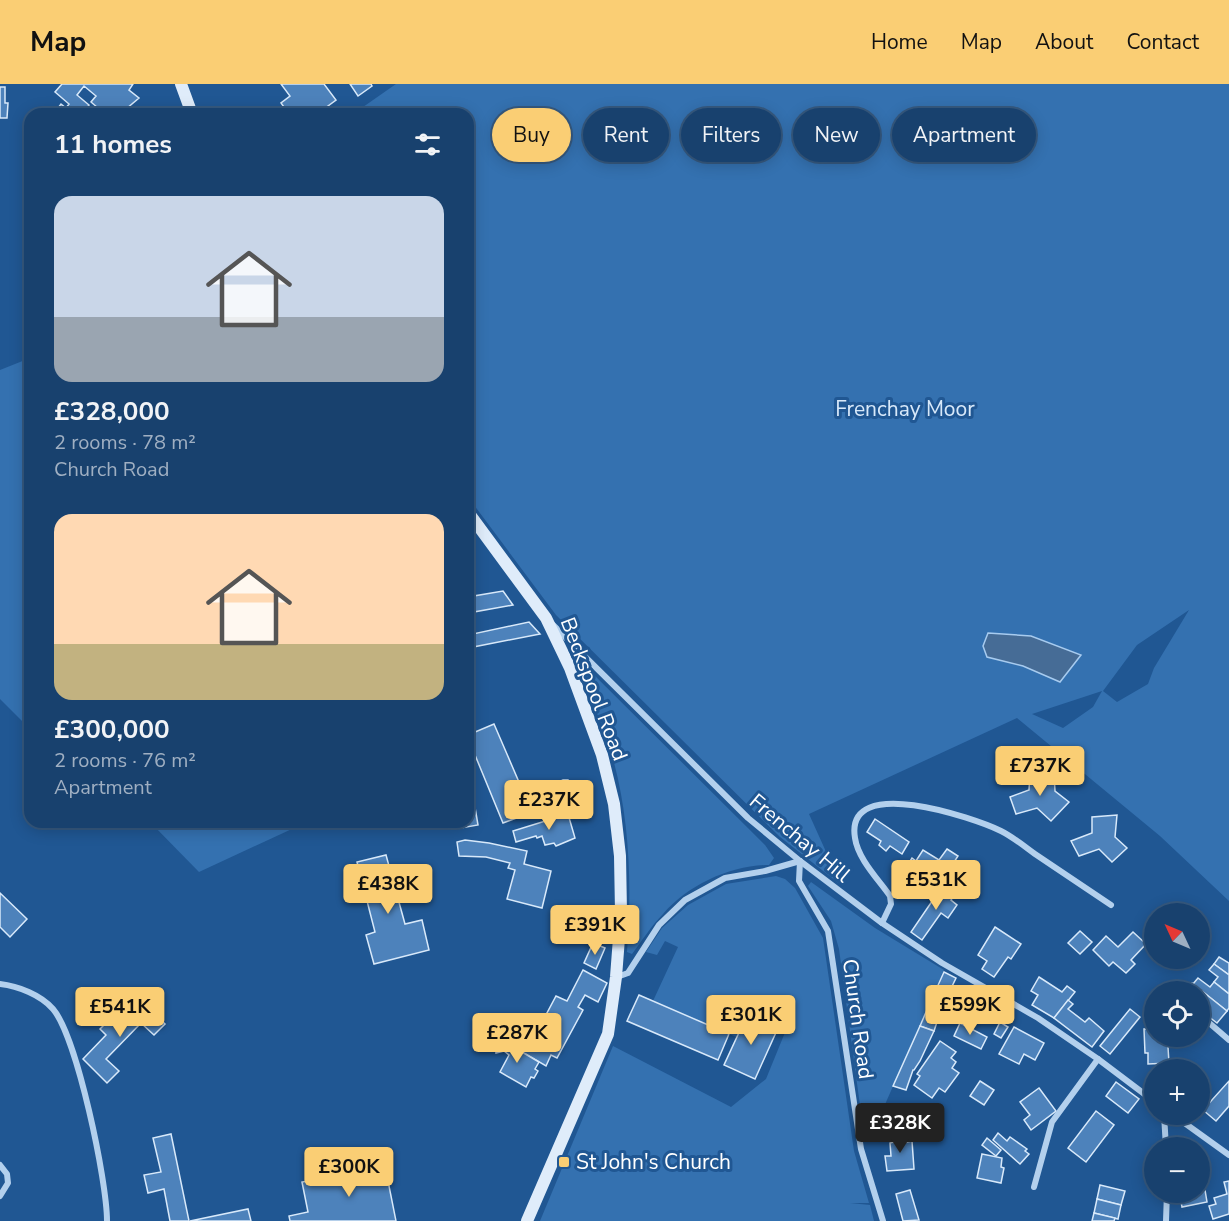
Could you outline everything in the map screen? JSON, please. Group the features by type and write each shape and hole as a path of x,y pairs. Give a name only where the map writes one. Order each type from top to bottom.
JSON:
{"street":[{"path":"181,84 190,108"},
{"name":"Beckspool Road","path":"474,520 546,618 570,668 599,745 614,804 620,856 621,912 616,977 608,1034 527,1221"},
{"name":"Frenchay Hill","path":"546,618 748,818 800,861 882,923 942,963 1038,1018 1144,1094"},
{"path":"882,923 891,904 890,896 861,856 855,839 855,824 862,812 874,805 895,804 928,808 969,818 1003,832 1111,905"},
{"path":"616,977 628,973 659,925 685,900 725,878 765,871 800,861"},
{"name":"Church Road","path":"800,861 799,881 828,931 861,1149 883,1221"},
{"path":"0,984 19,988 45,1002 53,1009 65,1030 81,1082 101,1169 107,1221"},
{"path":"1210,1024 1229,1040"},
{"path":"1034,1187 1052,1122 1098,1059"},
{"path":"1187,1125 1229,1155"},
{"path":"0,1165 7,1174 8,1183 0,1196"},
{"path":"1166,1221 1167,1203"}],"green space":[{"name":"Frenchay Moor","path":"396,84 1229,84 1229,901 1160,836 1017,718 809,814 841,885 780,837 556,615 474,505 474,108 362,108","holes":["1189,610 1154,668 1148,684 1117,702 1103,691 1137,645","1102,691 1093,707 1063,728 1032,714"]},
{"path":"24,360 24,723 0,699 0,370"},
{"path":"583,664 765,845 774,858 769,865 725,873 685,894 659,919 632,954 627,952 629,878 623,804 609,744 578,669"},
{"path":"156,828 294,828 199,872"},
{"path":"776,876 785,879 795,888 823,938 854,1151 869,1203 850,1203 870,1205 874,1221 540,1221 613,1046 731,1107 766,1079 786,1030 748,1013 736,1037 653,1001 678,947 665,941 657,955 646,952 662,928 688,905 726,884"},
{"path":"811,882 875,928 944,970 883,1109 861,1113 839,949 831,921 808,886"}],"shaded area":[{"path":"988,633 1031,636 1081,655 1060,682 1023,666 987,657 983,646"}],"building":[{"path":"62,84 133,84 129,90 139,98 127,108 98,108 91,102 96,96 84,86 77,95 89,105 87,108 66,108 69,104 55,92"},
{"path":"281,84 324,84 336,100 325,108 285,108 281,103 290,96"},
{"path":"350,84 371,84 372,86 358,96"},
{"path":"0,87 5,87 5,103 8,103 7,118 0,118"},
{"path":"503,591 513,605 474,612 474,596"},
{"path":"529,622 540,634 474,647 474,634"},
{"path":"494,724 525,796 568,780 577,788 576,799 532,818 530,813 503,823 474,753 474,732"},
{"path":"1054,772 1055,791 1069,802 1051,821 1037,808 1016,814 1010,797 1029,790 1030,774"},
{"path":"474,802 478,825 474,826"},
{"path":"568,814 575,838 556,846 554,843 545,845 542,836 516,842 513,831"},
{"path":"1117,815 1115,837 1127,848 1112,862 1099,849 1079,856 1071,841 1092,833 1092,817"},
{"path":"875,819 909,842 902,854 890,846 886,851 879,845 881,841 867,832"},
{"path":"465,840 527,851 524,864 551,871 542,908 507,899 515,870 508,868 510,863 486,857 459,856 457,842"},
{"path":"947,849 958,856 940,884 927,876 924,880 915,874 909,883 920,890 916,896 896,883 912,858 916,861 923,850 939,860"},
{"path":"386,855 405,924 422,920 429,950 374,964 366,935 375,932 357,862"},
{"path":"941,882 955,894 951,900 957,905 948,918 941,913 922,940 911,932 937,894 935,892"},
{"path":"0,893 27,919 10,937 0,927"},
{"path":"995,927 1021,944 1011,959 1008,957 994,977 982,969 987,961 978,955"},
{"path":"1080,931 1092,942 1080,954 1068,943"},
{"path":"1133,932 1144,942 1144,946 1131,960 1135,964 1126,973 1113,962 1109,966 1093,950 1106,936 1118,947"},
{"path":"593,943 605,948 596,969 584,963"},
{"path":"1219,957 1229,963 1229,975 1214,964"},
{"path":"1214,964 1229,975 1229,994 1214,982 1218,977 1210,969"},
{"path":"583,970 607,983 598,1002 585,995 578,1007 583,1010 557,1058 551,1055 546,1066 519,1050 524,1040 531,1043 556,996 567,1001"},
{"path":"944,972 956,978 942,1007 930,1003"},
{"path":"1039,977 1062,992 1067,986 1075,992 1054,1018 1032,1005 1038,995 1031,991"},
{"path":"1214,982 1229,994 1227,1011 1210,998 1210,987"},
{"path":"639,995 729,1034 718,1060 627,1021"},
{"path":"1210,997 1227,1011 1217,1023 1210,1018"},
{"path":"140,1000 165,1024 154,1035 141,1023 106,1059 119,1071 107,1083 83,1059 106,1035 100,1029 111,1018 117,1023"},
{"path":"1068,1000 1073,1004 1068,1009 1085,1022 1089,1018 1104,1031 1092,1047 1054,1018"},
{"path":"930,1003 942,1007 934,1031 920,1026"},
{"path":"1130,1009 1140,1017 1110,1054 1100,1046"},
{"path":"748,1013 778,1028 755,1079 724,1065"},
{"path":"1000,1022 1008,1027 1001,1038 994,1034"},
{"path":"960,1023 987,1037 981,1049 954,1036"},
{"path":"920,1026 934,1031 920,1061 913,1070 906,1090 893,1086"},
{"path":"1014,1027 1044,1043 1035,1060 1024,1054 1019,1064 999,1054"},
{"path":"503,1041 539,1062 535,1069 538,1071 534,1078 531,1077 526,1087 500,1072 509,1055 504,1051 496,1053 495,1043"},
{"path":"940,1041 956,1052 951,1058 956,1062 952,1068 959,1073 945,1092 939,1088 932,1098 914,1085 920,1076 917,1074"},
{"path":"1145,1047 1168,1047 1169,1059 1148,1059 1148,1053 1145,1053"},
{"path":"980,1081 994,1090 984,1105 970,1096"},
{"path":"1229,1081 1229,1106 1216,1121 1210,1116 1210,1102"},
{"path":"1116,1082 1139,1099 1128,1113 1106,1096"},
{"path":"1039,1088 1056,1111 1031,1130 1024,1120 1030,1115 1020,1102"},
{"path":"886,1110 890,1134 873,1135 873,1112"},
{"path":"1096,1111 1114,1125 1086,1162 1068,1148"},
{"path":"907,1133 907,1142 912,1141 914,1169 887,1171 885,1156 891,1156 890,1143 894,1142 893,1134"},
{"path":"998,1133 1007,1141 1010,1137 1027,1149 1025,1151 1029,1154 1020,1164 993,1140"},
{"path":"171,1134 189,1221 170,1221 164,1189 148,1193 144,1175 161,1172 153,1138"},
{"path":"987,1138 1001,1150 996,1156 982,1145"},
{"path":"982,1154 1002,1158 1001,1167 1004,1168 1001,1183 977,1178"},
{"path":"385,1166 396,1221 290,1221 289,1216 308,1212 302,1182"},
{"path":"1229,1181 1229,1214 1213,1219 1209,1206 1216,1204 1214,1198 1227,1194 1224,1182"},
{"path":"1100,1185 1125,1191 1121,1205 1097,1199"},
{"path":"910,1190 919,1220 903,1221 896,1194"},
{"path":"1097,1199 1121,1205 1118,1219 1094,1213"},
{"path":"1181,1203 1202,1203 1182,1207"},
{"path":"248,1209 251,1221 190,1221"},
{"path":"1094,1213 1115,1218 1114,1221 1092,1221"}],"place":[{"name":"St John's Church","path":"564,1162"}]}
